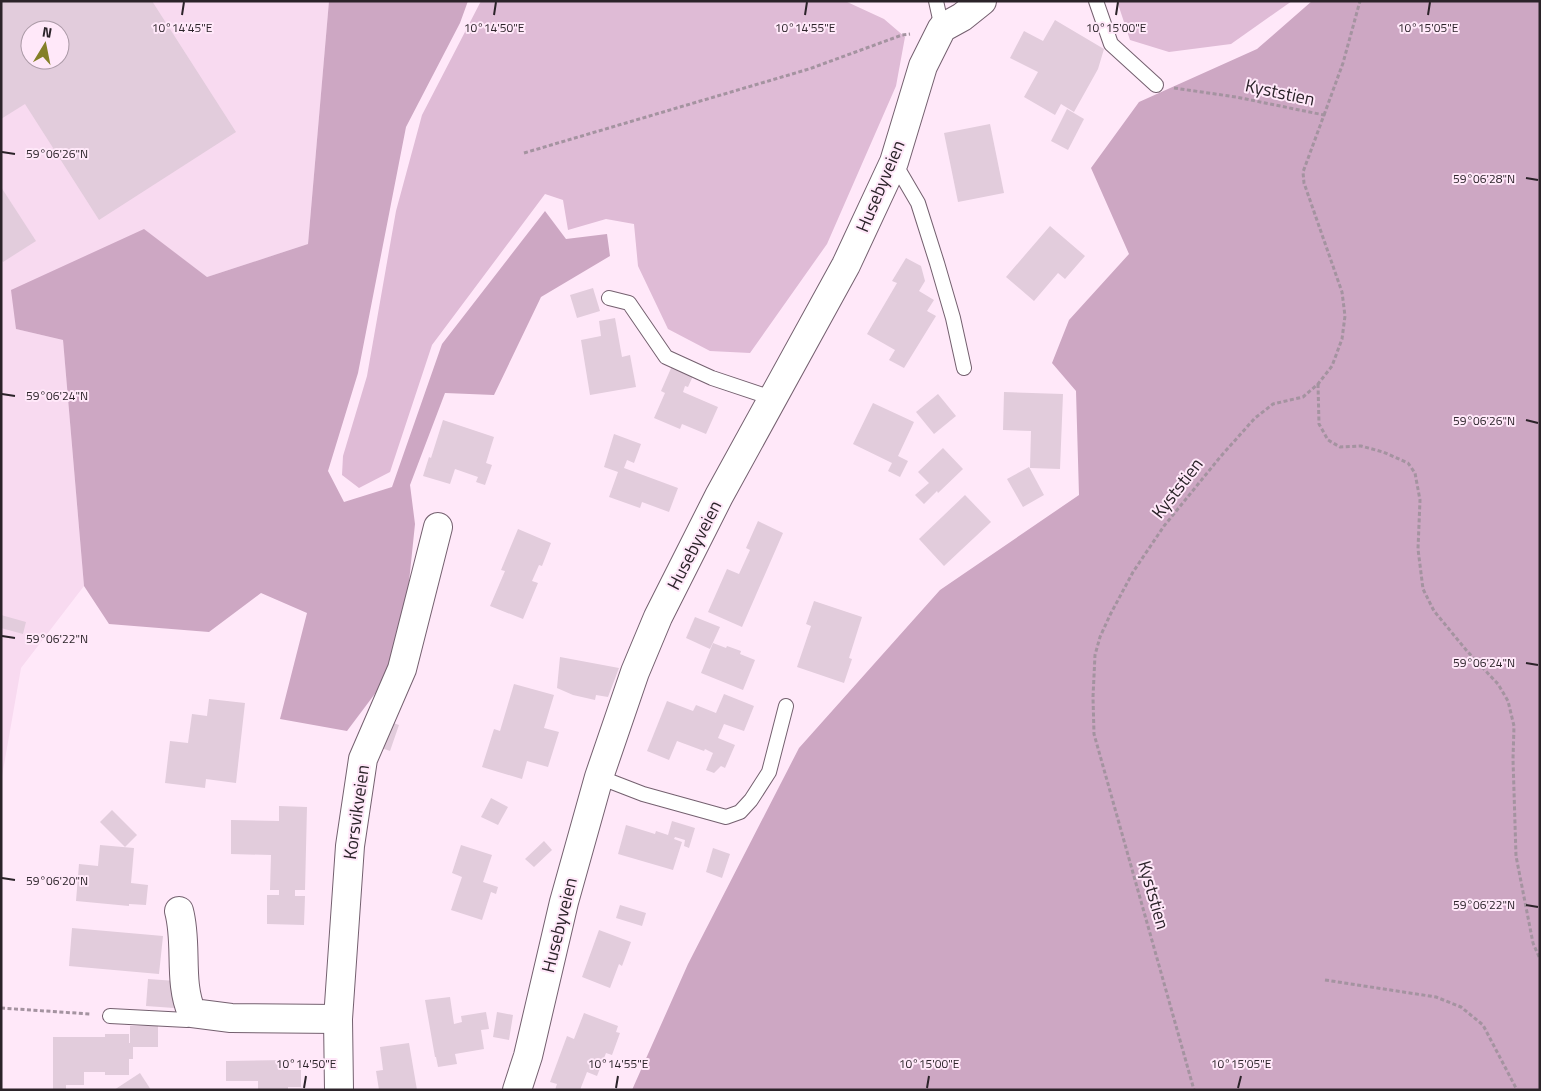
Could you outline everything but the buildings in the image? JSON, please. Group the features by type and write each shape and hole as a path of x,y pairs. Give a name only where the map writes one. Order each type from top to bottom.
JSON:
{"street":[{"path":"942,28 962,17 982,1"},
{"name":"Husebyveien","path":"517,1090 528,1056 564,902 599,778 635,672 658,617 719,496 846,265 894,162 923,66 942,28"},
{"name":"Korsvikveien","path":"339,1090 338,1019 350,846 363,759 402,668 438,527"},
{"path":"179,911 186,1000 192,1013 231,1018 338,1019"}],"lane":[{"path":"936,1 942,28"},
{"path":"1096,1 1111,44 1156,85"},
{"path":"894,162 918,203 950,308 964,368"},
{"path":"609,298 629,303 666,357 712,378 772,398"},
{"path":"599,778 643,794 726,817 740,812 751,800 768,772 786,706"},
{"path":"110,1016 187,1020 192,1013"}],"path":[{"path":"1324,115 1343,63 1360,1"},
{"path":"524,153 809,69 902,35 942,28"},
{"name":"Kyststien","path":"1156,85 1236,97 1324,115 1303,172 1304,183 1342,292 1345,316 1342,339 1332,366 1318,384 1303,397 1273,404 1255,418 1221,456 1164,526 1133,572 1107,622 1094,655 1094,734 1194,1090"},
{"path":"1318,384 1319,424 1328,440 1340,447 1361,446 1383,452 1408,463 1415,473 1420,500 1418,549 1424,589 1434,611 1467,651 1498,684 1508,701 1514,726 1513,759 1516,856 1533,944 1540,959"},
{"path":"1325,980 1436,997 1461,1007 1483,1025 1517,1090"},
{"path":"1,1008 110,1016"}],"shaded area":[{"path":"1,1 329,1 308,244 207,277 144,230 16,329 63,340 84,586 21,668 1,782"},
{"path":"329,1 468,1 460,23 406,127 358,373 328,471 344,502 392,487 442,344 545,211 566,239 607,234 610,256 541,297 494,395 445,393 410,485 415,524 401,659 347,731 280,719 307,613 261,593 209,632 109,624 84,586 63,340 16,329 11,290 144,229 207,277 308,244"},
{"path":"481,1 845,1 884,19 905,37 896,86 827,244 750,353 710,351 668,329 638,266 634,224 606,219 568,230 563,200 545,194 432,345 390,472 359,488 342,475 343,456 367,376 396,211 422,115"},
{"path":"1117,1 1292,1 1231,44 1169,52 1130,40"},
{"path":"1312,1 1540,1 1540,1090 632,1090 688,964 799,748 940,590 1079,495 1076,391 1052,363 1069,320 1129,254 1091,168 1139,102 1257,49"}]}
